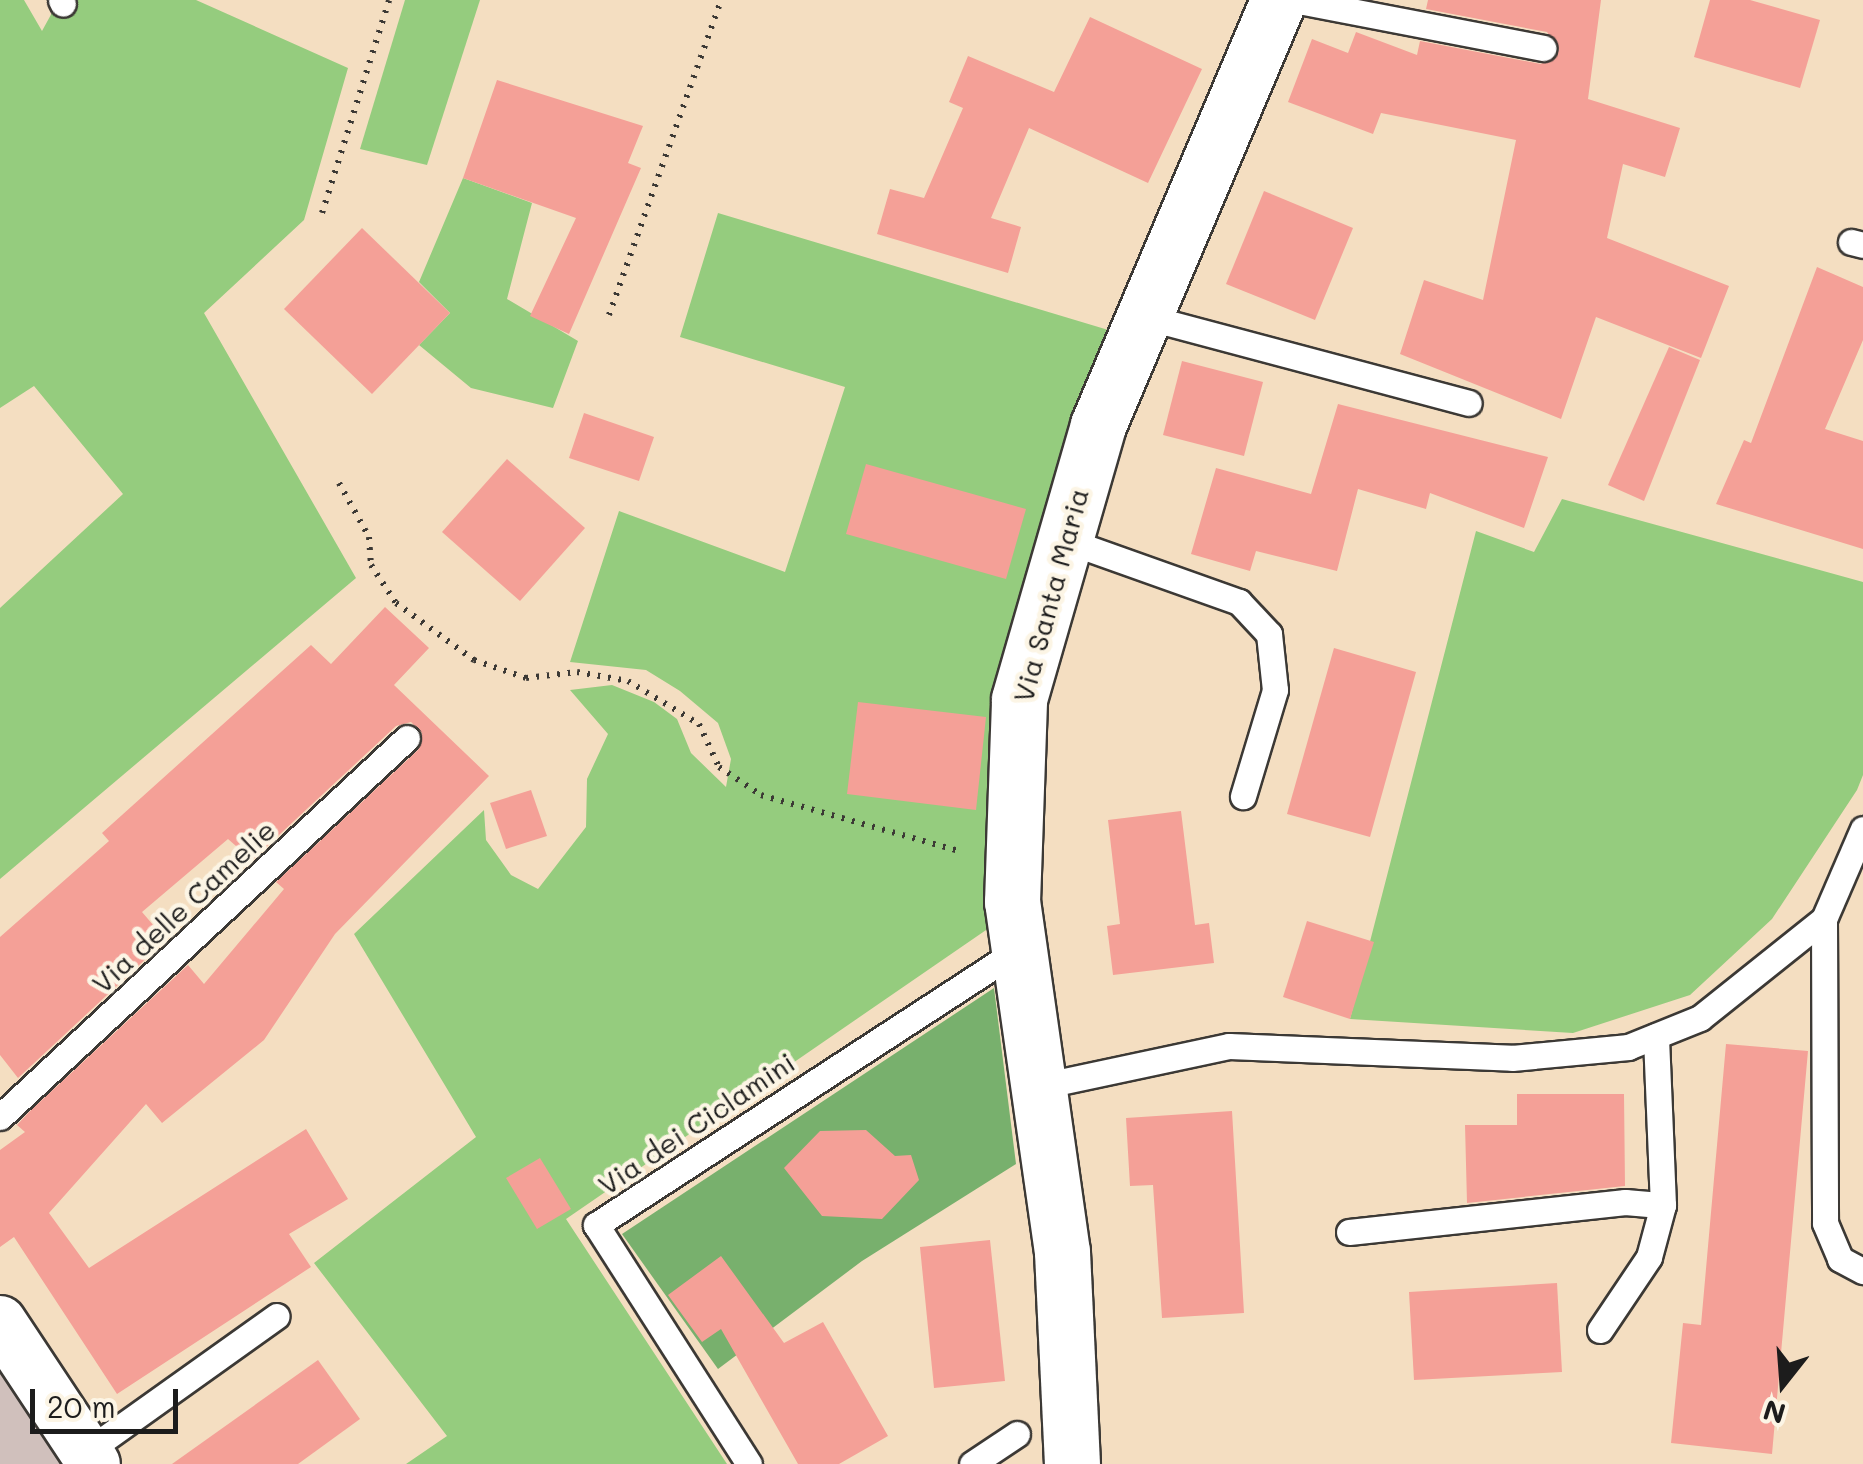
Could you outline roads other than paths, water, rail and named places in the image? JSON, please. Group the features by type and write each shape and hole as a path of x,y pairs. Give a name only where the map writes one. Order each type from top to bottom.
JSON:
{"street":[{"name":"Via Santa Maria","path":"1072,1464 1066,1294 1041,1086 1018,950 1012,860 1019,699 1062,540 1142,316 1278,0"},
{"path":"0,1322 90,1458"}],"lane":[{"path":"1294,0 1543,48"},
{"path":"1142,316 1470,404"},
{"path":"1062,540 1239,602 1269,634 1278,672 1243,796"},
{"name":"Via delle Camelie","path":"0,1117 407,738"},
{"path":"1862,836 1824,919 1824,1223 1840,1259 1863,1270"},
{"path":"1041,1086 1229,1046 1512,1058 1628,1047 1700,1018 1824,919"},
{"name":"Via dei Ciclamini","path":"750,1464 596,1225 1018,950"},
{"path":"1600,1330 1649,1257 1663,1204 1656,1036"},
{"path":"1348,1232 1625,1202 1663,1204"},
{"path":"90,1458 277,1316"},
{"path":"972,1464 1017,1434"}]}
